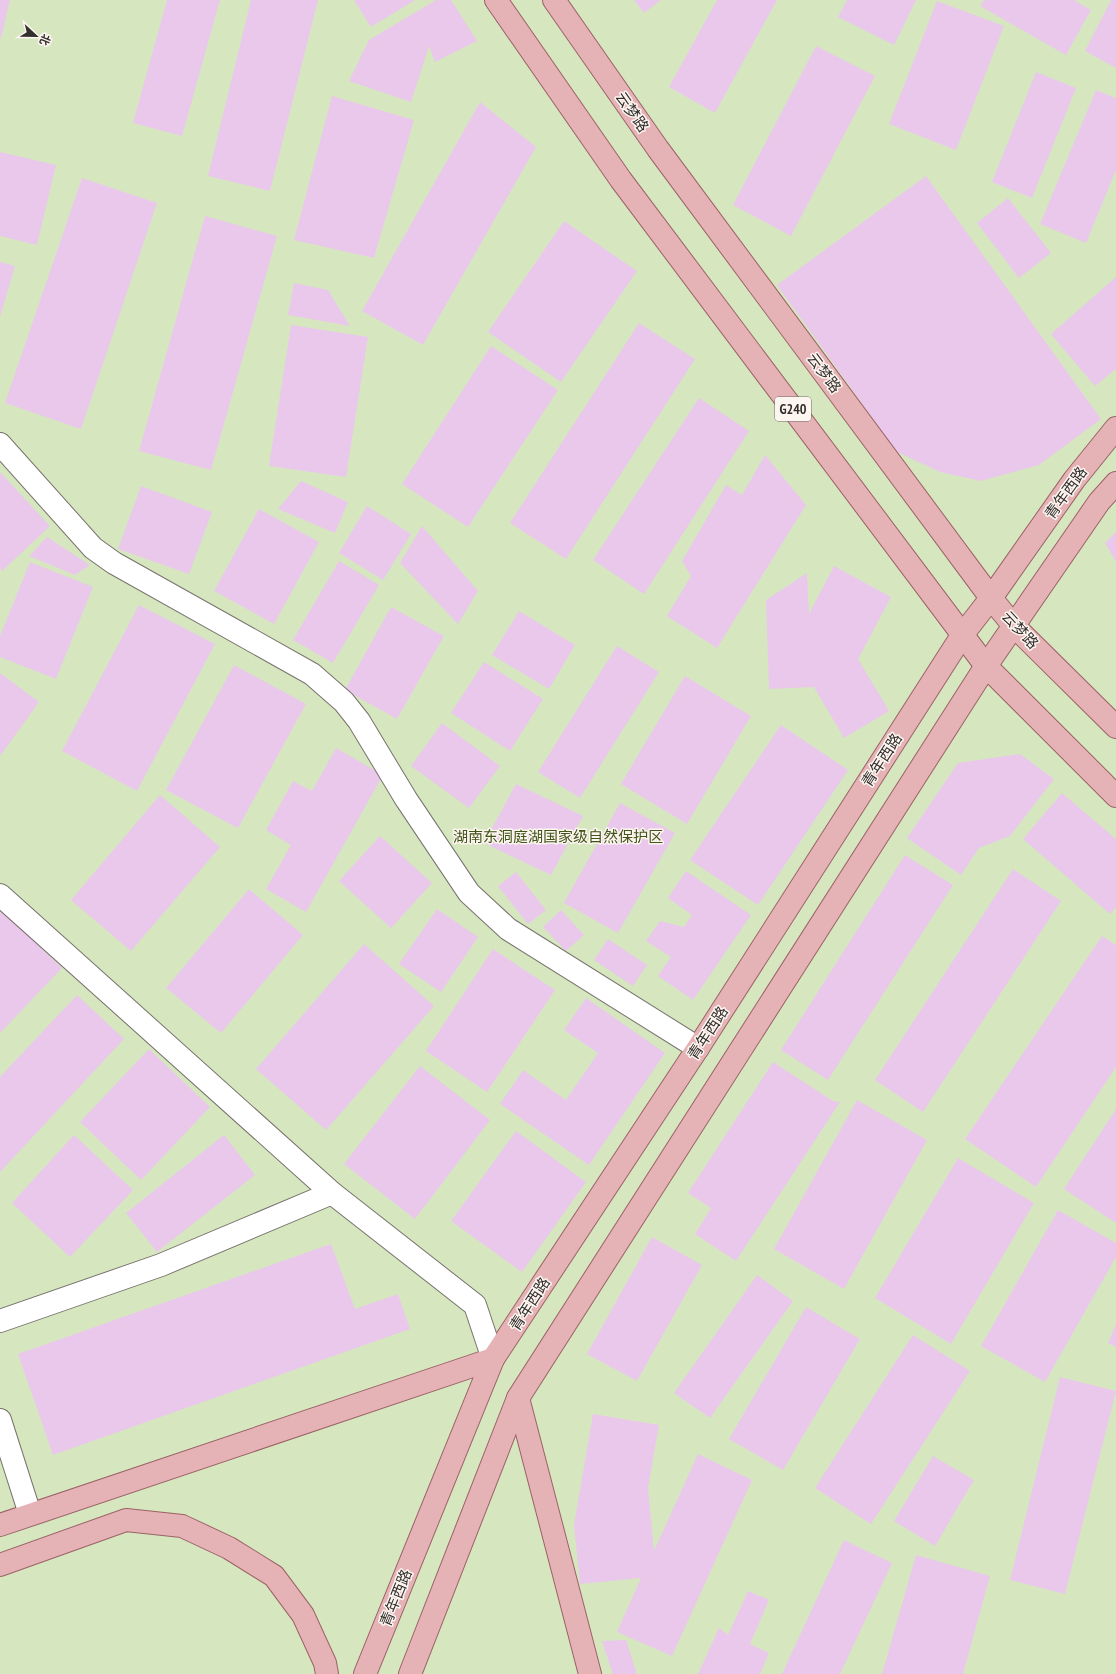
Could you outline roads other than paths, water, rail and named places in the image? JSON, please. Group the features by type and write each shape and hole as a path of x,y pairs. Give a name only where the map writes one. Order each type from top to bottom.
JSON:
{"main road":[{"name":"G240","path":"496,0 621,180 986,666 1116,796"},
{"name":"云梦路","path":"554,0 658,149 991,598 1013,625 1116,727"},
{"name":"青年西路","path":"365,1674 493,1359 698,1048 963,634 991,598 1074,480 1116,428"},
{"path":"410,1674 518,1398 986,666 1099,502 1116,483"},
{"path":"0,1525 493,1359"},
{"path":"518,1398 590,1674"},
{"path":"0,1565 126,1520 182,1526 229,1548 274,1576 303,1615 326,1663 327,1674"}],"street":[{"path":"0,444 94,548 114,563 312,674 344,702 359,721 406,800 469,893 508,929 698,1048"},
{"path":"0,895 332,1193 475,1305 493,1359"},
{"path":"0,1321 161,1265 332,1193"},
{"path":"0,1420 30,1514"}],"park label":[{"name":"湖南东洞庭湖国家级自然保护区","path":"558,837"}]}
